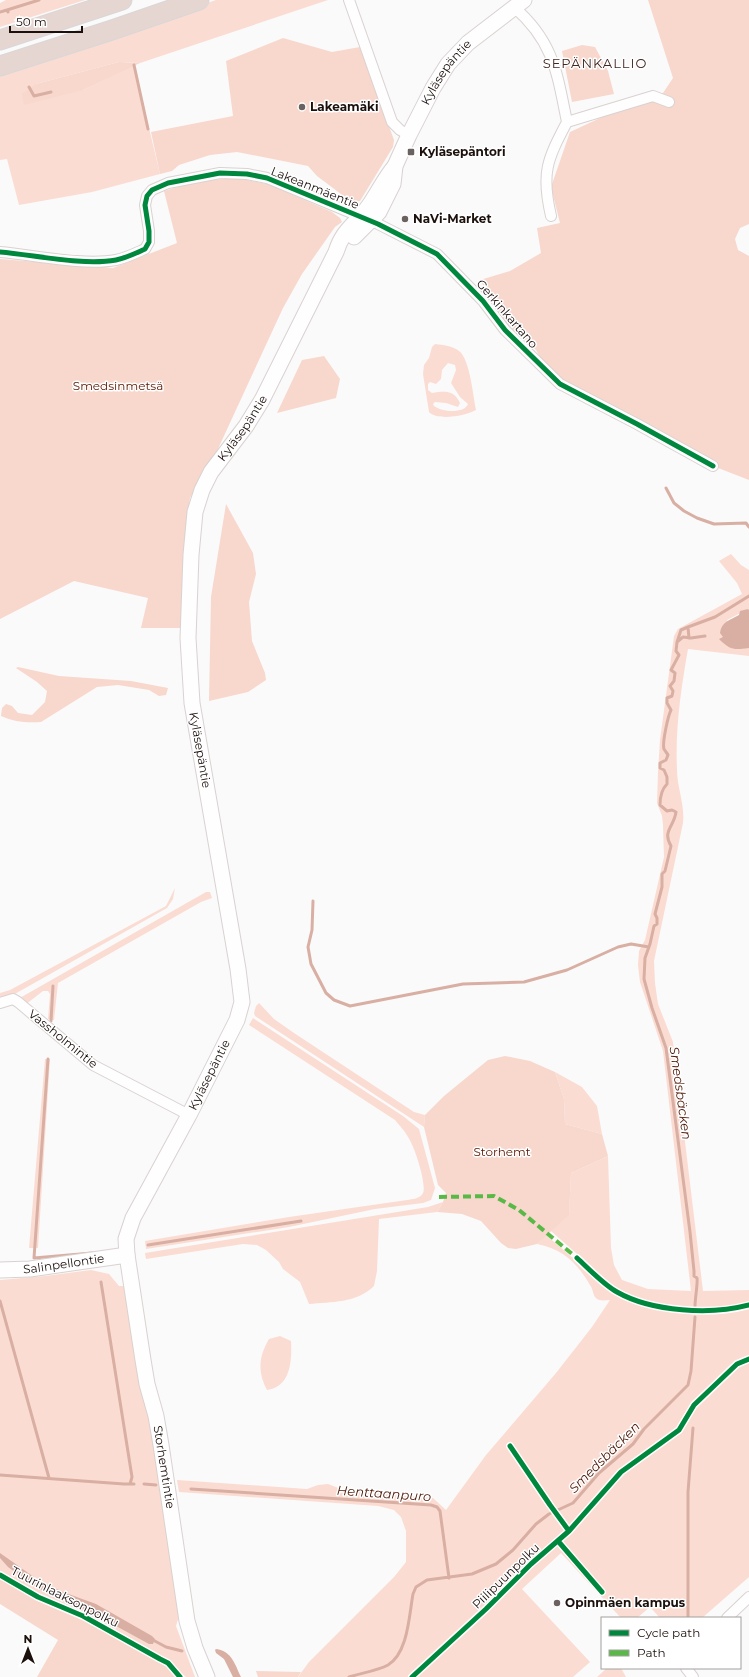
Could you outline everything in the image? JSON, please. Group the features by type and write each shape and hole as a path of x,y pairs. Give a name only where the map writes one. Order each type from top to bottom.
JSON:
{"highway":[{"path":"0,40 122,0"},
{"path":"0,66 105,33 198,0"}],"main road":[{"name":"Kyläsepäntie","path":"126,1255 126,1240 133,1218 189,1116 237,1020 242,1002 238,969 190,687 188,638 191,555 195,512 202,490 211,472 246,426 262,400 336,252 345,245 365,219 379,212 393,184 396,166 409,135 433,88 457,53 484,29 519,4"},
{"name":"Salinpellontie","path":"0,1270 30,1269 126,1255"},
{"name":"Storhemtintie","path":"126,1255 147,1384 158,1424 187,1620 207,1677"}],"street":[{"path":"349,0 392,122 400,130 409,135"},
{"path":"519,4 547,45 555,67 567,122 554,148 546,170 546,194 551,216"},
{"path":"567,122 653,96 668,102"},
{"name":"Lakeanmäentie","path":"0,252 102,262 145,250 148,242 148,231 145,205 147,196 152,190 168,183 220,173 247,174 267,178 365,219"},
{"name":"Gerkinkartano","path":"365,219 437,254 483,302 505,330 560,384 713,466"},
{"name":"Vassholmintie","path":"0,1003 13,999 93,1065 189,1116"},
{"path":"728,1617 749,1597"},
{"path":"687,1669 694,1677"}],"shaded area":[{"path":"6,0 85,0 0,27 0,3"},
{"path":"216,0 328,0 140,63 119,62 36,84 83,90 134,65 160,174 92,192 19,205 7,159 0,160 0,74"},
{"path":"435,344 448,346 457,349 463,355 468,369 476,410 452,417 433,415 429,412 423,374 424,365 429,358 432,347","holes":["448,363 455,365 456,370 451,383 460,397 468,404 466,407 458,411 442,410 433,404 435,402 446,403 458,407 460,403 458,399 449,392 432,393 428,390 428,384 430,382 436,384 441,379 442,370"]},
{"path":"731,554 741,565 749,570 749,610 748,609 727,620 737,649 749,648 749,656 688,649 681,694 677,739 677,776 683,809 683,823 654,961 658,1004 673,1042 703,1291 749,1290 749,1577 703,1617 659,1617 650,1607 638,1617 620,1617 561,1553 522,1589 590,1662 573,1677 298,1677 309,1662 394,1577 406,1562 406,1531 401,1517 394,1510 378,1506 179,1492 177,1480 307,1489 318,1485 328,1484 346,1491 433,1498 446,1510 486,1455 556,1373 592,1327 610,1300 597,1299 580,1270 562,1253 537,1244 546,1235 614,1293 617,1289 551,1231 569,1214 571,1173 608,1156 611,1248 614,1265 622,1280 648,1289 691,1291 663,1051 640,982 638,965 639,951 645,940 664,857 662,816 657,803 658,772 660,740 674,636 678,629 742,594 737,583 719,561"},
{"path":"748,609 749,648 736,649 729,647 719,639 723,637 720,633 722,626 739,615 740,611"},
{"path":"175,888 173,899 167,908 13,995 0,1000 0,993 10,990 166,906"},
{"path":"206,892 210,892 212,898 201,902 58,983 54,1020 48,1019 50,994 48,991 43,991 25,1005 18,999"},
{"path":"259,1003 274,1019 294,1033 414,1112 425,1115 424,1127 255,1016 254,1013 256,1006"},
{"path":"253,1018 403,1116 419,1129 435,1188 431,1200 423,1203 375,1209 289,1227 146,1249 145,1241 289,1217 418,1198 423,1193 424,1188 422,1173 411,1141 395,1120 249,1025"},
{"path":"45,1059 50,1059 38,1248 29,1248"},
{"path":"555,1072 582,1087 597,1106 602,1134 565,1124 564,1099"},
{"path":"443,1202 437,1212 379,1219 377,1271 374,1286 360,1296 343,1301 309,1304 300,1282 283,1269 279,1262 266,1250 257,1245 243,1244 146,1259 145,1253 428,1207"},
{"path":"91,1270 109,1274 119,1286 123,1286 128,1297 143,1397 153,1429 180,1613 176,1626 195,1677 186,1677 159,1655 105,1624 36,1593 0,1571 0,1280"},
{"path":"280,1336 291,1341 290,1364 288,1372 281,1384 275,1388 267,1390 262,1377 260,1364 261,1358 269,1339"},
{"path":"0,1553 41,1582 96,1604 152,1636 155,1639 153,1644 149,1644 94,1614 39,1589 8,1567 0,1558"},
{"path":"216,1649 226,1653 232,1659 241,1677 233,1677 224,1659 216,1653"},
{"path":"606,1669 622,1669 626,1677 597,1677"}],"green space":[{"path":"648,0 749,0 749,224 740,228 735,239 738,250 749,256 749,480 713,466 549,373 536,350 506,323 480,280 510,271 541,253 537,228 560,223 551,187 570,132 652,94 663,93 673,78"},
{"path":"283,38 332,52 360,47 394,140 393,147 360,201 356,202 349,200 317,176 308,166 237,152 210,155 179,165 172,171 160,174 151,132 233,116 226,61"},
{"path":"582,45 595,47 608,71 614,94 572,102 562,51"},
{"path":"119,62 140,63 83,90 24,105 22,94 36,84"},
{"name":"Smedsinmetsä","path":"236,178 268,184 332,212 340,218 342,222 335,227 302,274 283,308 217,451 190,498 185,539 183,628 141,628 148,598 74,581 0,619 0,259 113,268 177,243 164,191 198,181"},
{"path":"324,356 340,379 336,398 277,413 302,360"},
{"path":"226,504 253,553 256,574 249,602 252,641 265,673 266,680 248,692 209,701 211,597"},
{"path":"18,667 59,676 131,681 168,688 166,695 159,696 149,690 118,685 97,687 41,722 21,722 1,716 2,708 6,704 12,706 18,713 32,715 45,702 47,691 37,682 16,668"},
{"name":"Storhemt","path":"505,1056 530,1061 555,1072 564,1099 565,1124 602,1134 608,1156 571,1173 569,1215 537,1244 516,1249 508,1248 501,1243 481,1221 462,1214 437,1212 446,1193 438,1185 424,1127 425,1115 444,1096 488,1060"},
{"path":"0,1578 30,1596 123,1639 153,1657 178,1677 37,1677 58,1640 0,1604"},
{"path":"256,1671 301,1672 298,1677 258,1677"}],"waterway":[{"path":"7,10 39,0"},
{"path":"0,12 7,10 8,12"},
{"path":"134,65 148,129"},
{"path":"29,87 34,96 51,92"},
{"path":"666,488 674,503 684,511 697,518 714,524 746,523 749,527"},
{"path":"689,638 688,627 715,617 749,596"},
{"path":"677,642 681,630 688,627"},
{"name":"Smedsbäcken","path":"695,1306 697,1278 694,1276 690,1232 666,1048 644,979 645,958 654,926 657,924 655,914 662,887 662,874 665,871 671,846 668,833 676,812 672,810 667,811 660,805 661,794 667,784 667,777 664,770 660,768 660,763 666,760 668,755 664,749 664,741 671,710 667,703 667,698 672,696 673,691 670,686 674,681 675,673 671,670 679,655 676,651 677,642 683,637 691,638 705,636"},
{"path":"313,901 312,930 308,947 311,964 326,993 334,1000 350,1006 463,984 524,982 567,970 618,947 631,944 649,947"},
{"path":"51,1021 53,986"},
{"path":"48,1059 34,1258 92,1253"},
{"path":"148,1245 301,1221"},
{"path":"101,1282 132,1477 130,1484"},
{"path":"0,1301 49,1478"},
{"name":"Smedsbäcken","path":"349,1677 384,1667 395,1659 404,1643 409,1623 413,1594 416,1587 427,1580 472,1574 496,1564 513,1550 536,1524 549,1514 573,1503 599,1473 633,1444 644,1429 688,1385 691,1371 695,1317"},
{"path":"688,1617 688,1492 693,1428"},
{"name":"Henttaanpuro","path":"0,1475 134,1484"},
{"name":"Henttaanpuro","path":"144,1484 156,1485"},
{"name":"Henttaanpuro","path":"191,1489 431,1505 437,1507 440,1511 449,1578"},
{"path":"153,1640 166,1647 182,1651"}],"marked path":[{"path":"439,1197 494,1196 519,1210 577,1258"}],"cycle path":[{"path":"0,252 89,262 103,262 120,259 145,249 149,242 145,205 147,196 152,190 168,183 220,173 247,174 267,178 378,224 437,254 483,301 505,330 560,384 713,466"},
{"path":"577,1258 612,1289 631,1299 647,1304 664,1308 700,1311 749,1305"},
{"name":"Piilipuunpolku","path":"412,1677 486,1609 531,1564 569,1531 621,1472 679,1430 694,1405 737,1364 749,1359"},
{"path":"510,1446 569,1531"},
{"path":"558,1541 602,1592"},
{"name":"Tuurinlaaksonpolku","path":"0,1575 38,1597 83,1616 168,1663 180,1677"}],"place":[{"name":"Lakeamäki","path":"302,107"},
{"name":"Kyläsepäntori","path":"411,152"},
{"name":"NaVi-Market","path":"405,219"},
{"name":"Opinmäen kampus","path":"557,1603"}],"district":[{"name":"SEPÄNKALLIO","path":"595,63"}]}
